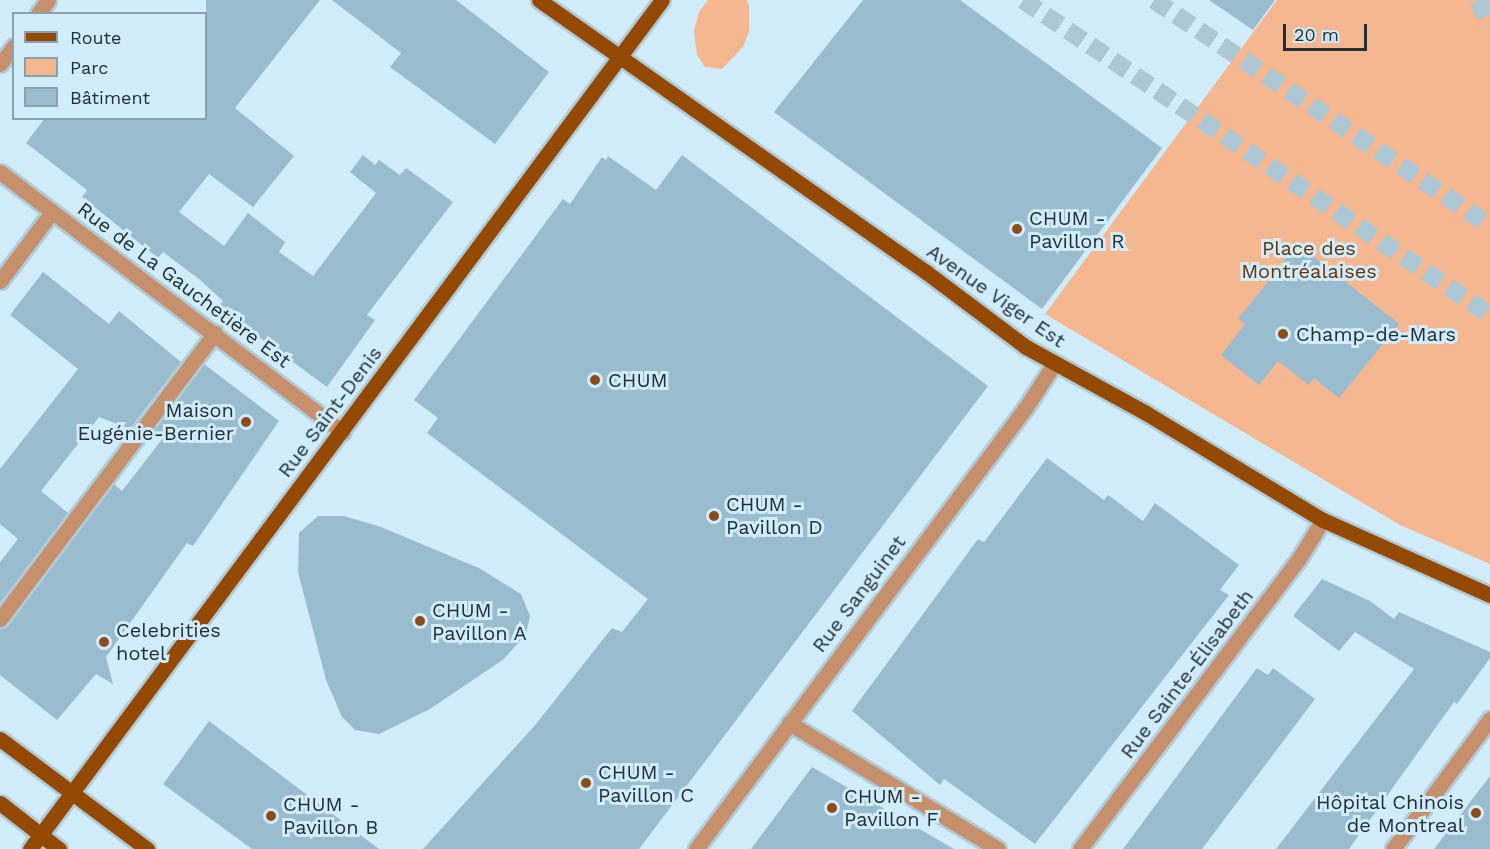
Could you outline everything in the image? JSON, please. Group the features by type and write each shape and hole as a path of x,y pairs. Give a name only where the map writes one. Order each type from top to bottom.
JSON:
{"main road":[{"name":"Avenue Viger Est","path":"539,0 1054,364 1146,413 1323,520 1490,595"},
{"name":"Rue Saint-Denis","path":"30,849 662,0"},
{"path":"0,740 147,849"},
{"path":"0,803 58,849"}],"street":[{"path":"0,64 12,49"},
{"name":"Rue de La Gauchetière Est","path":"0,172 215,333 342,432"},
{"path":"0,281 52,212"},
{"path":"0,619 215,333"},
{"name":"Rue Sanguinet","path":"696,849 1026,407 1054,364"},
{"name":"Rue Sainte-Élisabeth","path":"1080,849 1298,560 1323,520"},
{"path":"1393,849 1490,719"},
{"path":"789,723 998,849"}],"green space":[{"path":"708,0 747,0 749,6 749,31 743,47 722,69 705,67 697,55 694,31 699,12"},
{"name":"Place des Montréalaises","path":"1277,0 1490,0 1490,564 1400,525 1045,314"}],"building":[{"path":"206,0 320,0 235,108 294,156 253,207 209,174 179,212 224,246 248,213 285,242 279,252 313,276 376,193 350,172 363,155 375,165 379,160 400,175 406,168 453,202 367,315 375,320 327,387 218,307 223,301 199,279 163,252 158,258 82,197 87,190 26,143 43,120 207,120"},
{"path":"332,0 456,0 549,72 495,144 390,67 401,53"},
{"name":"CHUM - Pavillon R","path":"863,0 960,0 1162,148 1042,309 774,112"},
{"path":"1209,0 1275,0 1253,30"},
{"name":"CHUM - Pavillon D","path":"682,155 988,386 639,849 423,849 536,724 612,628 622,632 648,599 427,433 438,418 414,400 563,199 570,204 602,157 606,160 608,156 656,190"},
{"path":"1298,244 1399,324 1339,398 1314,378 1309,385 1278,361 1259,385 1221,355 1245,324 1238,319"},
{"path":"43,272 109,324 119,311 181,362 130,429 99,417 41,491 68,513 0,603 0,562 18,539 0,524 0,469 78,369 10,315"},
{"path":"204,364 279,421 193,546 187,543 106,657 113,684 96,674 57,720 0,675 0,629 8,625 114,484 122,491 163,438 151,435"},
{"path":"1047,458 1104,500 1108,495 1143,521 1155,503 1239,565 1220,590 1229,595 1035,844 944,779 940,785 852,711 978,539 984,542"},
{"name":"CHUM - Pavillon A","path":"318,516 344,516 381,527 479,568 521,594 530,616 526,634 504,659 430,709 379,734 355,730 342,717 326,680 298,572 299,533"},
{"path":"1322,579 1370,601 1394,619 1399,612 1490,652 1490,658 1457,704 1454,702 1349,849 1276,849 1414,669 1355,632 1339,651 1293,616"},
{"path":"1257,668 1268,675 1273,668 1315,699 1202,849 1123,849"},
{"name":"CHUM - Pavillon B","path":"209,721 379,849 252,849 163,784"},
{"name":"CHUM - Pavillon F","path":"812,767 954,849 751,849"},
{"name":"Hôpital Chinois de Montreal","path":"1490,776 1490,849 1434,849"}],"tunnel":[{"path":"1023,0 1490,315"},
{"path":"1154,0 1490,226"},
{"path":"1478,0 1490,25"}],"place":[{"name":"CHUM - Pavillon R","path":"1017,229"},
{"name":"Champ-de-Mars","path":"1283,334"},
{"name":"CHUM","path":"595,380"},
{"name":"Maison Eugénie-Bernier","path":"246,422"},
{"name":"CHUM - Pavillon D","path":"714,516"},
{"name":"CHUM - Pavillon A","path":"420,621"},
{"name":"Celebrities hotel","path":"104,642"},
{"name":"CHUM - Pavillon C","path":"586,783"},
{"name":"CHUM - Pavillon F","path":"832,808"},
{"name":"Hôpital Chinois de Montreal","path":"1476,813"},
{"name":"CHUM - Pavillon B","path":"271,816"}]}
